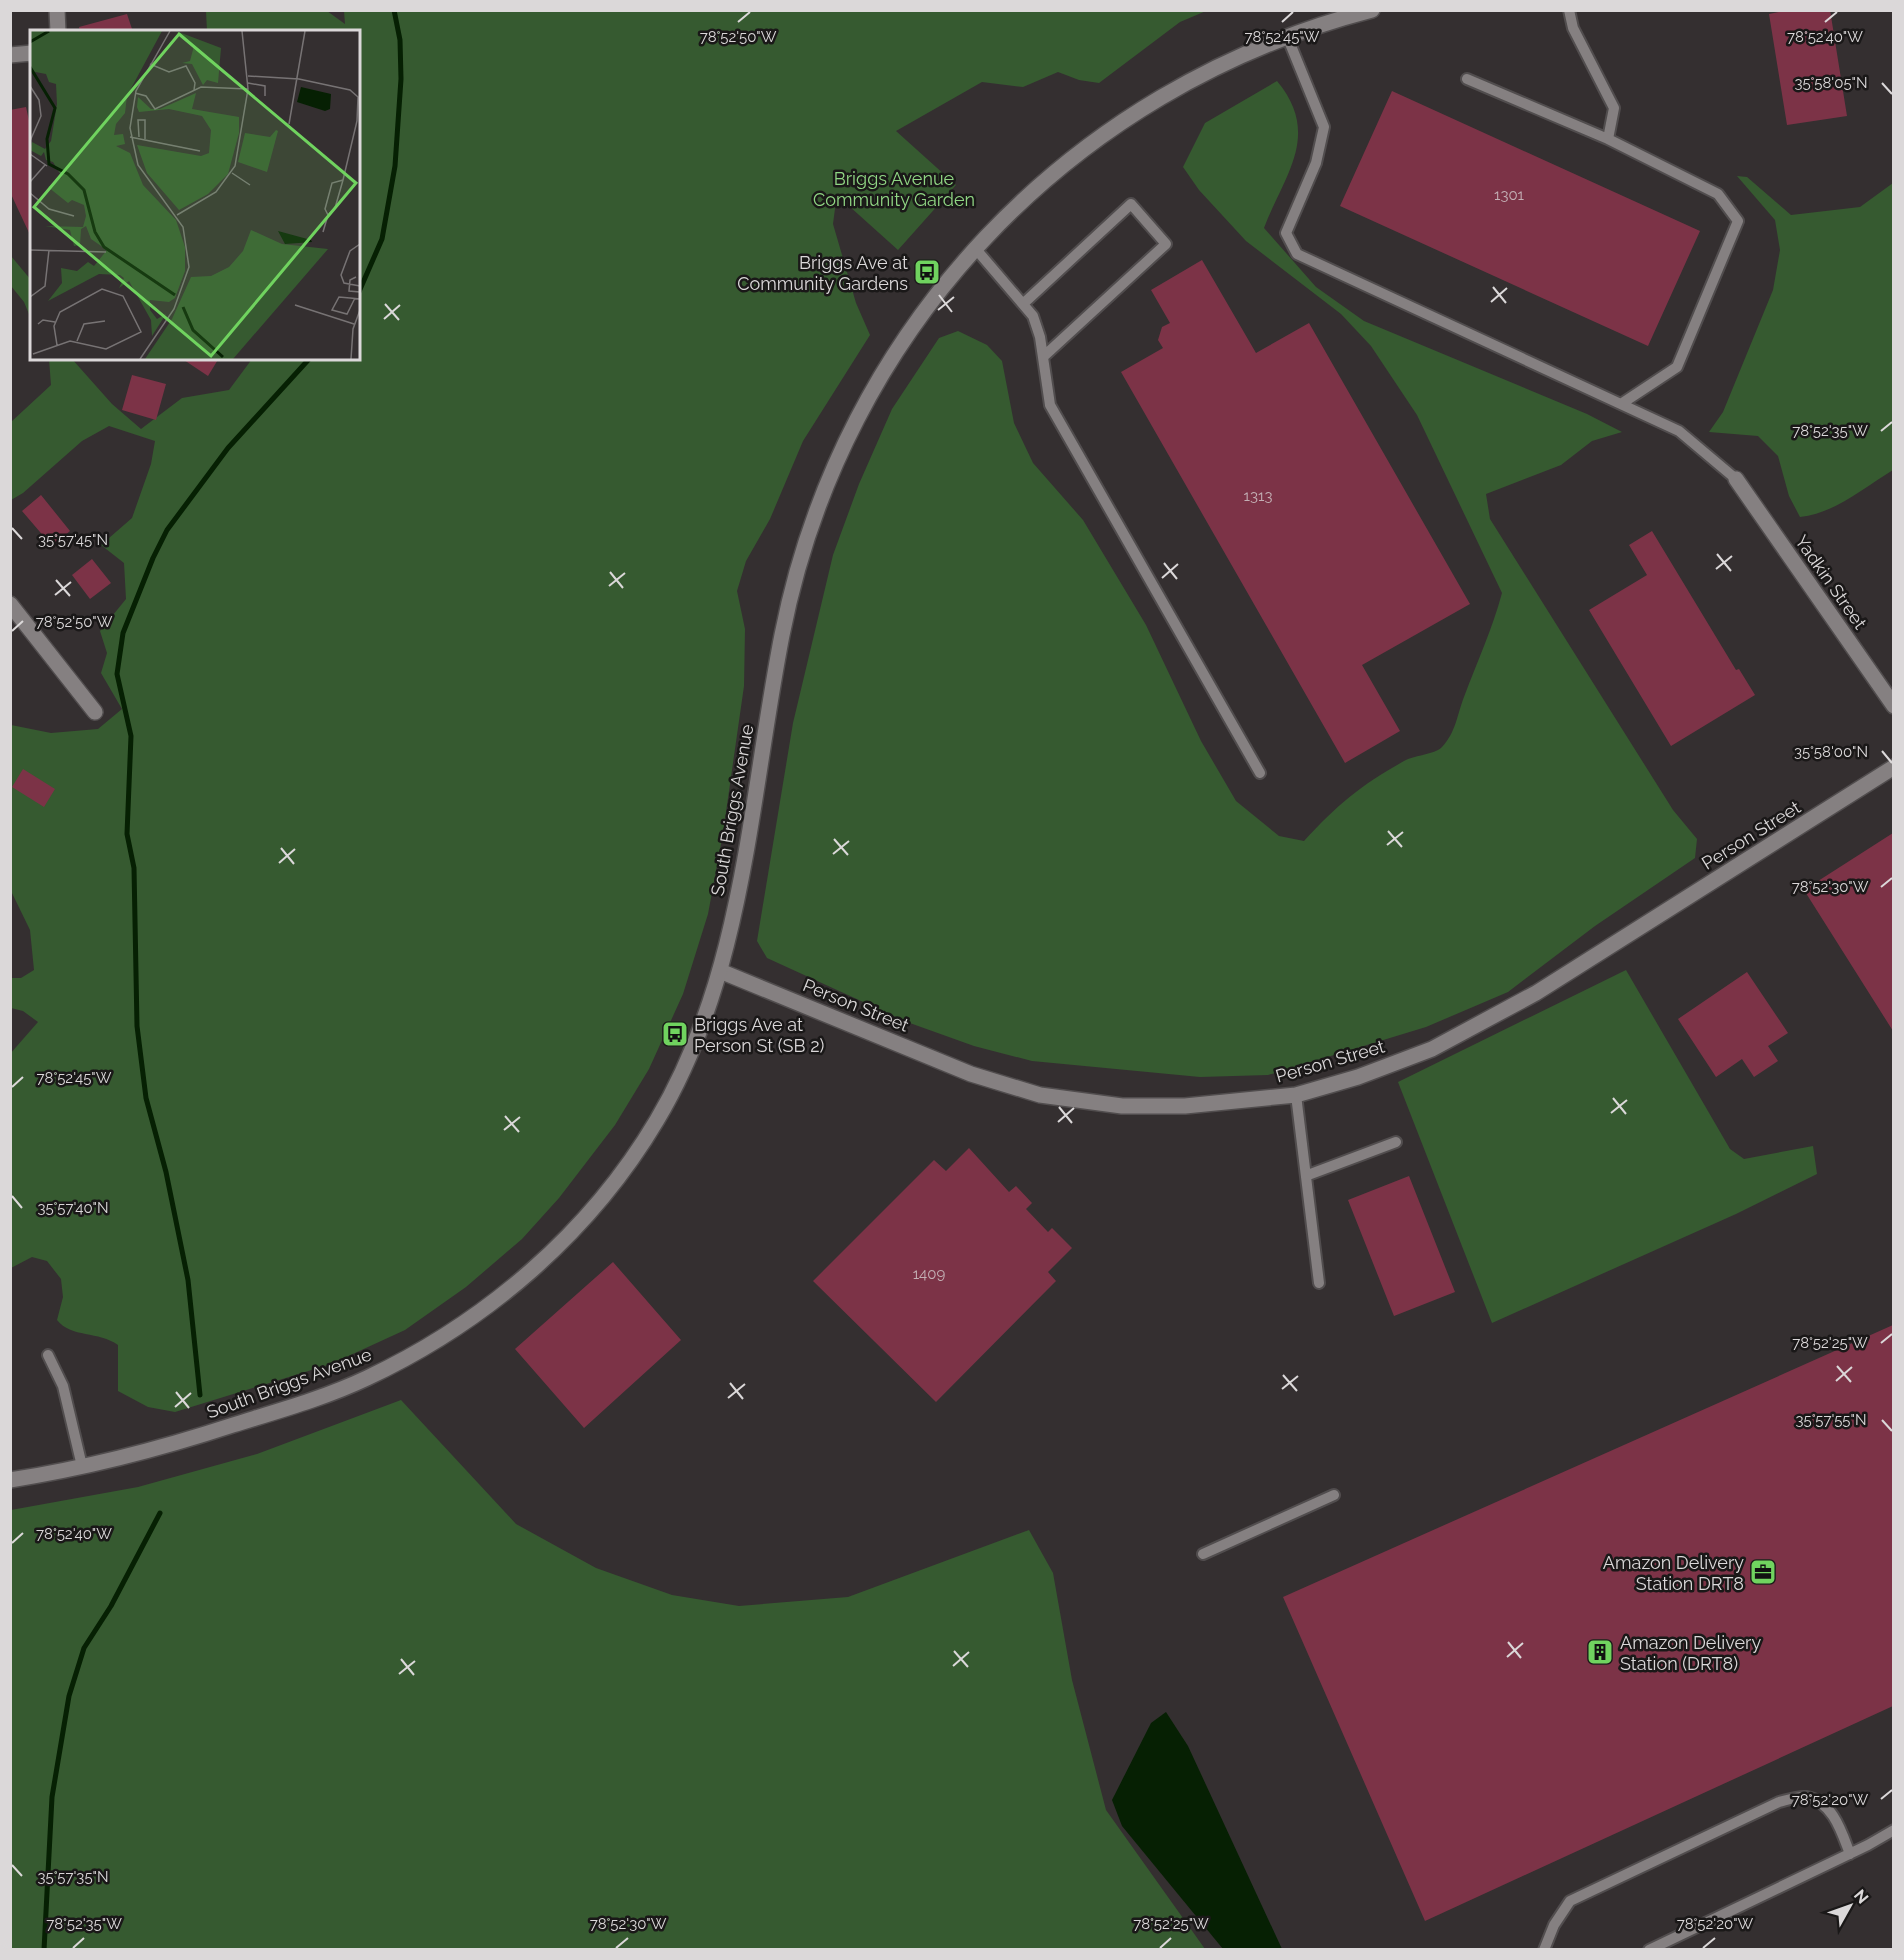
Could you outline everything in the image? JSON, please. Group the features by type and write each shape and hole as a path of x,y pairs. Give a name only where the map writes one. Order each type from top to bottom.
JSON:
{"street":[{"path":"57,10 58,30"},
{"name":"South Briggs Avenue","path":"10,1480 82,1467 169,1446 362,1381 456,1330 483,1311 548,1256 587,1214 640,1146 681,1073 702,1028 720,971 734,910 789,601 819,504 841,448 892,356 920,314 975,248 1030,193 1076,155 1135,112 1177,87 1287,36 1372,10"},
{"path":"10,55 30,53"},
{"name":"Yadkin Street","path":"1736,479 1893,706"},
{"path":"10,604 95,712"},
{"name":"Person Street","path":"720,971 971,1074 1040,1095 1122,1106 1185,1106 1296,1095 1358,1077 1432,1049 1483,1023 1536,993 1893,767"}],"lane":[{"path":"1569,10 1573,28 1614,108 1608,139"},
{"path":"1287,36 1324,127 1316,163 1286,233 1297,254 1679,431 1736,479"},
{"path":"1467,79 1608,139 1718,194 1738,221 1677,367 1621,404"},
{"path":"1024,303 1131,204 1166,244 1043,357"},
{"path":"975,248 1033,316 1043,357 1050,405 1260,773"},
{"path":"1296,1095 1308,1175 1319,1283"},
{"path":"1308,1175 1396,1142"},
{"path":"48,1355 63,1386 82,1467"},
{"path":"1203,1554 1334,1495"},
{"path":"1544,1950 1554,1924 1570,1901 1779,1802 1806,1797 1823,1803 1838,1824 1850,1854"},
{"path":"1649,1950 1850,1854 1893,1830"}],"green space":[{"name":"Briggs Avenue Community Garden","path":"206,11 327,11 345,24 344,11 1206,11 1180,22 1099,83 1079,80 1058,72 1023,87 982,82 896,131 956,185 898,250 839,197 836,201 833,224 856,303 870,335 803,441 770,519 746,561 737,591 745,629 744,686 723,833 708,914 683,994 649,1069 615,1125 559,1198 522,1239 466,1287 405,1330 331,1364 175,1412 148,1407 118,1391 118,1345 102,1338 70,1330 57,1320 63,1297 61,1279 47,1261 32,1257 11,1268 10,1054 38,1022 23,1011 11,1008 11,978 21,978 34,970 30,930 11,891 11,725 51,733 98,729 122,709 101,673 107,653 100,631 126,599 124,563 101,545 132,518 151,464 155,441 109,426 82,441 23,493 11,500 11,422 51,385 49,360 73,360 112,404 141,429 182,398 229,390 251,360 360,360 360,30 207,30"},
{"path":"1277,81 1290,101 1297,119 1298,137 1289,172 1264,228 1316,287 1364,321 1587,414 1622,432 1592,441 1561,465 1486,494 1490,519 1673,810 1697,839 1695,858 1595,926 1508,992 1426,1027 1268,1075 1200,1077 1032,1061 974,1046 907,1022 767,958 757,941 793,723 833,555 859,484 892,409 939,338 958,331 987,345 1002,361 1014,423 1033,463 1083,520 1146,625 1201,741 1236,801 1279,836 1304,841 1362,787 1404,761 1438,750 1447,741 1456,723 1502,593 1417,415 1371,346 1341,314 1246,241 1199,190 1183,167 1205,123"},
{"path":"1737,176 1747,177 1791,215 1860,207 1893,183 1893,470 1837,505 1813,515 1800,517 1789,496 1778,456 1758,436 1709,432 1723,412 1773,290 1780,250 1775,220"},
{"path":"11,256 30,279 30,317 24,302 11,286"},
{"path":"1626,970 1730,1149 1744,1159 1813,1146 1817,1174 1736,1214 1492,1323 1398,1082"},
{"path":"401,1400 516,1524 596,1568 672,1595 739,1606 848,1597 1029,1530 1053,1573 1072,1680 1106,1810 1205,1949 11,1949 11,1510 138,1487 257,1454"}],"shaded area":[{"path":"1166,1712 1188,1746 1282,1949 1223,1949 1122,1826 1112,1800 1151,1723"}],"building":[{"path":"1789,10 1830,10 1847,116 1787,125 1769,14"},
{"path":"127,14 132,30 80,30 79,27"},
{"path":"1392,91 1700,231 1648,346 1340,206"},
{"path":"26,107 30,125 30,235 10,192 10,110"},
{"path":"1202,260 1256,353 1309,323 1470,604 1362,665 1400,731 1345,763 1121,372 1163,348 1158,340 1162,327 1170,323 1151,290"},
{"path":"184,360 218,360 208,376"},
{"path":"132,375 166,384 156,420 122,410"},
{"path":"41,495 70,531 52,546 22,511"},
{"path":"1652,531 1736,670 1739,669 1755,695 1671,746 1589,610 1647,575 1629,545"},
{"path":"92,559 111,583 90,599 72,575"},
{"path":"23,769 55,789 44,807 12,787"},
{"path":"1893,833 1893,1031 1804,890"},
{"path":"1747,972 1788,1033 1768,1046 1778,1061 1754,1077 1742,1059 1716,1077 1678,1019"},
{"path":"969,1148 1009,1192 1016,1186 1032,1203 1026,1209 1048,1232 1052,1228 1072,1248 1048,1272 1056,1281 936,1402 813,1281 934,1160 946,1171"},
{"path":"1409,1176 1455,1292 1394,1316 1348,1200"},
{"path":"613,1262 681,1340 584,1428 515,1349"},
{"name":"Amazon Delivery Station (DRT8)","path":"1893,1325 1893,1706 1425,1921 1283,1597"}],"waterway":[{"path":"360,289 382,239 395,166 401,79 400,40 394,10"},
{"path":"200,1395 188,1280 166,1172 146,1098 137,1026 134,868 127,834 131,736 117,674 123,633 153,558 167,530 228,448 308,360"},
{"path":"44,1950 52,1797 69,1696 84,1648 111,1606 160,1513"}],"place":[{"name":"Briggs Ave at Community Gardens","path":"927,272"},
{"name":"Briggs Ave at Person St (SB 2)","path":"675,1034"},
{"name":"Amazon Delivery Station DRT8","path":"1763,1572"},
{"name":"Amazon Delivery Station (DRT8)","path":"1600,1652"}]}
